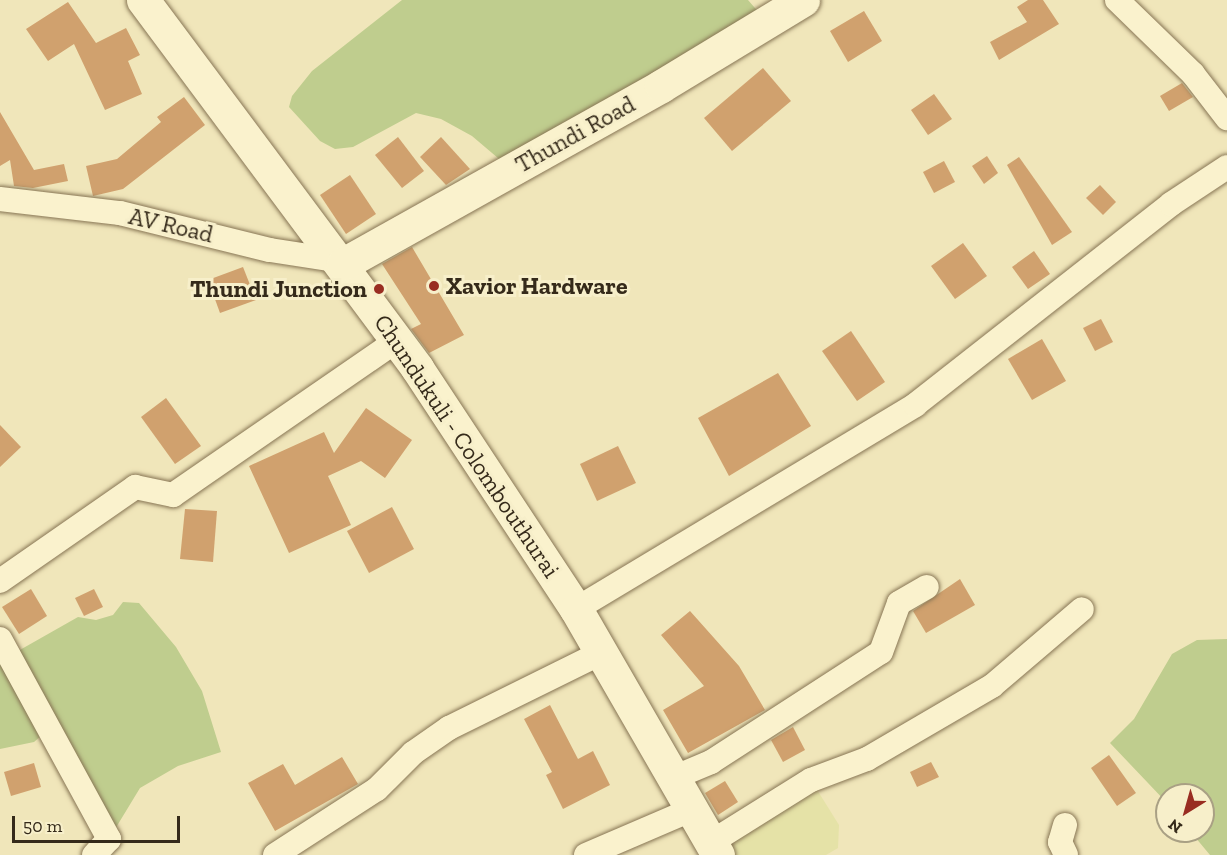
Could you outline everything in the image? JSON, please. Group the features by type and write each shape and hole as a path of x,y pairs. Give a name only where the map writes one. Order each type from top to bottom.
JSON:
{"main road":[{"name":"Chundukuli - Colombouthurai","path":"143,0 342,262 398,340 576,609 714,849"},
{"name":"Thundi Road","path":"342,262 662,86 803,0"}],"street":[{"path":"1117,0 1193,74 1227,118"},
{"path":"576,609 915,405 1171,204 1227,167"},
{"name":"AV Road","path":"0,199 120,213 270,250 342,262"},
{"path":"0,581 135,487 173,495 398,340"},
{"path":"673,778 711,762 881,652 899,603 927,587"},
{"path":"714,849 810,780 867,759 992,686 1082,609"},
{"path":"0,639 109,839 94,855"},
{"path":"275,855 377,789 413,753 449,728 601,653"},
{"path":"586,855 691,810"},
{"path":"1065,825 1060,842 1066,855"}],"shaded area":[{"path":"811,780 839,825 838,848 826,855 718,855 763,812"}],"green space":[{"path":"402,0 748,0 767,22 512,170 472,136 441,119 416,113 353,147 335,149 320,141 289,107 292,96 312,71"},
{"path":"123,602 139,603 176,647 202,691 221,752 178,766 140,788 109,839 49,729 34,742 0,749 0,639 11,655 78,617 96,620 113,615"},
{"path":"1227,639 1227,855 1210,855 1200,843 1215,843 1215,783 1155,783 1155,790 1110,743 1134,719 1172,654 1197,640"}],"building":[{"path":"1028,0 1043,0 1059,24 999,60 990,42 1027,22 1017,7"},
{"path":"68,2 96,43 126,28 140,55 128,61 142,94 105,110 74,44 48,61 26,29"},
{"path":"864,11 882,41 848,62 830,31"},
{"path":"763,68 791,101 732,151 704,118"},
{"path":"1182,83 1193,97 1169,111 1160,96"},
{"path":"934,94 952,119 928,135 911,110"},
{"path":"184,97 205,125 123,189 93,196 86,166 117,159 161,122 157,117"},
{"path":"0,112 34,170 64,164 68,181 33,188 14,186 10,160 0,166"},
{"path":"398,137 424,171 402,188 375,155"},
{"path":"441,137 470,169 446,185 420,157"},
{"path":"987,156 998,173 984,184 972,166"},
{"path":"1019,157 1072,232 1052,245 1007,165"},
{"path":"944,161 955,182 934,193 923,172"},
{"path":"350,175 376,214 346,234 320,195"},
{"path":"1100,185 1116,202 1103,215 1086,198"},
{"path":"963,243 987,276 955,299 931,266"},
{"path":"412,247 464,335 429,353 411,329 421,324 382,264"},
{"path":"1034,251 1050,274 1028,289 1012,267"},
{"path":"243,267 256,300 220,313 208,280"},
{"path":"1101,319 1113,342 1095,351 1083,328"},
{"path":"851,331 885,382 857,401 822,351"},
{"path":"1042,339 1066,381 1032,400 1008,359"},
{"path":"778,373 811,426 729,476 698,418"},
{"path":"166,398 201,446 175,464 141,417"},
{"path":"366,408 412,440 385,478 361,461 328,476 351,525 289,553 249,466 324,432 334,453"},
{"path":"0,425 21,447 0,467"},
{"path":"618,446 636,483 597,501 580,464"},
{"path":"392,507 414,549 369,573 347,531"},
{"path":"185,509 217,511 213,562 180,559"},
{"path":"960,579 975,605 926,633 913,611"},
{"path":"31,589 47,616 19,634 2,607"},
{"path":"94,589 103,607 84,616 75,598"},
{"path":"690,611 739,666 765,710 688,753 663,710 704,686 661,635"},
{"path":"550,705 578,759 593,751 610,785 563,809 546,775 552,772 524,719"},
{"path":"793,727 805,750 783,762 771,740"},
{"path":"1109,755 1136,793 1117,806 1091,768"},
{"path":"342,757 358,784 275,831 248,783 283,764 295,785"},
{"path":"931,762 939,777 917,787 910,772"},
{"path":"34,763 41,787 11,796 4,772"},
{"path":"725,781 738,802 718,815 705,793"}],"place":[{"name":"Xavior Hardware","path":"434,286"},
{"name":"Thundi Junction","path":"379,289"}]}
